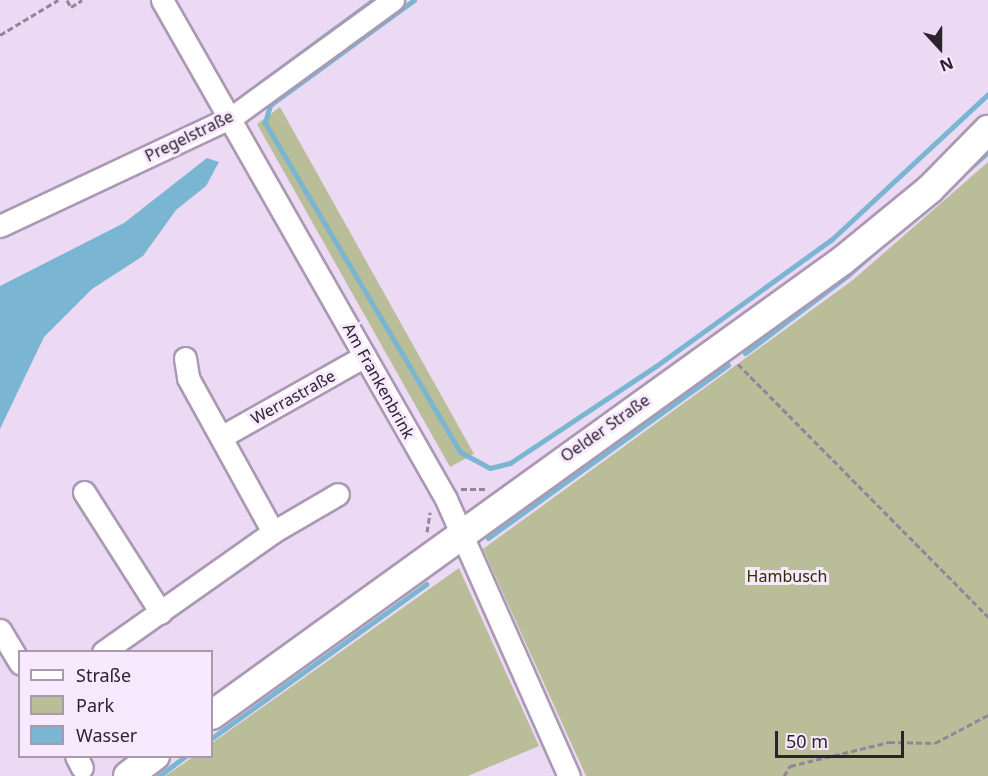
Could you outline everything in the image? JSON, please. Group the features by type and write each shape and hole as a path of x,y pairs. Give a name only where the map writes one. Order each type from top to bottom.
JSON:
{"street":[{"name":"Am Frankenbrink","path":"162,0 232,117 365,356 459,533 569,776"},
{"name":"Pregelstraße","path":"0,226 232,117 393,0"},
{"name":"Oelder Straße","path":"213,714 459,533 842,261 930,189 988,130"},
{"name":"Werrastraße","path":"221,437 365,356"},
{"path":"185,358 188,378 273,532"},
{"path":"84,492 161,614"},
{"path":"105,650 161,614 273,532 338,494"},
{"path":"0,630 18,660"},
{"path":"128,776 152,758"}],"path":[{"path":"0,35 58,0"},
{"path":"67,0 71,7 82,0"},
{"path":"724,346 988,616"},
{"path":"784,776 790,766 889,742 935,743 988,715"}],"green space":[{"path":"280,107 474,454 450,467 257,124"},
{"name":"Hambusch","path":"988,162 988,776 586,776 483,549 853,280"},
{"path":"459,568 539,746 468,776 165,776 192,758 213,758 213,742"}],"water":[{"path":"207,158 219,162 206,186 176,210 143,256 92,289 44,337 0,429 0,286 124,223"}],"waterway":[{"path":"247,93 373,0"},
{"path":"414,0 270,105 265,123 460,452 490,468 510,463 656,366 831,240 988,94"},
{"path":"745,353 848,275 988,152"},
{"path":"488,538 728,365"},
{"path":"213,737 426,584"},
{"path":"159,776 183,758"}]}
